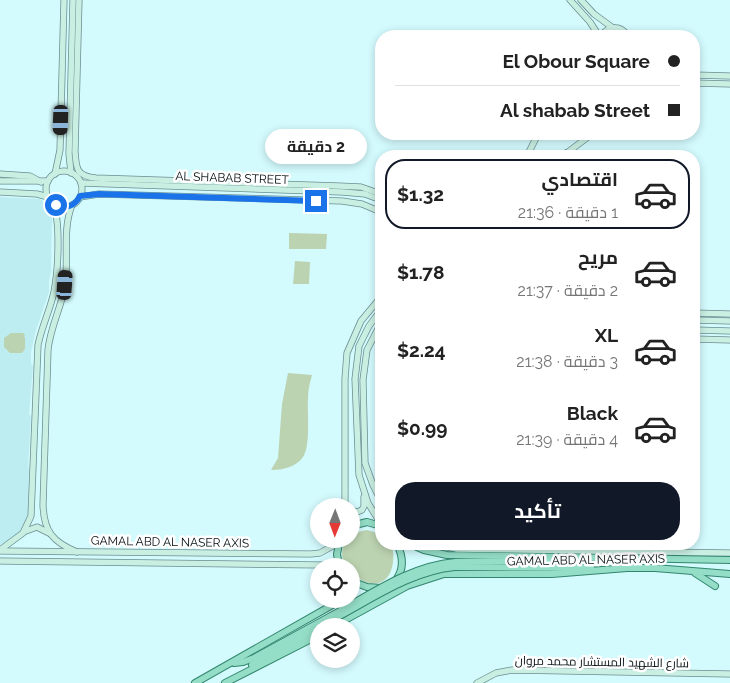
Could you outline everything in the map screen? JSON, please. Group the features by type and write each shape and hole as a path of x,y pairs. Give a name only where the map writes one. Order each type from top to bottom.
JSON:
{"main road":[{"path":"56,174 60,150 64,0"},
{"path":"71,173 69,154 74,0"},
{"path":"79,0 75,151 76,167 80,173 96,178 350,186 375,192"},
{"path":"570,0 596,30"},
{"path":"581,0 594,14 613,28 622,30"},
{"path":"608,30 613,28"},
{"path":"700,75 730,76"},
{"path":"700,82 730,84"},
{"path":"571,150 584,140"},
{"path":"0,181 45,182 60,172 71,173 81,184 80,196 72,205 67,220 65,285 48,350 44,517 50,534"},
{"path":"0,174 30,176 45,182"},
{"path":"23,532 31,516 34,479 38,345 54,291 56,273 57,220 53,204 48,197 45,182"},
{"name":"AL SHABAB STREET","path":"81,184 342,192 365,194 375,198"},
{"path":"0,192 36,194 48,197"},
{"path":"342,192 342,202"},
{"name":"AL SHABAB STREET","path":"80,196 99,194 342,202 362,204 375,209"},
{"path":"53,204 62,207 72,205"},
{"path":"346,498 345,379 347,353 361,321 375,304"},
{"path":"700,313 730,314"},
{"path":"375,319 364,335 357,356 355,379 359,475 364,493 375,514"},
{"path":"700,320 730,321"},
{"path":"700,330 730,331"},
{"path":"375,333 364,361 363,380 365,463 375,489"},
{"path":"700,339 730,340"},
{"path":"357,438 364,428"},
{"path":"34,479 44,479"},
{"path":"360,511 364,506 364,493"},
{"path":"360,524 367,522 375,524"},
{"path":"0,551 23,532 37,527 47,531 57,542 77,552"},
{"name":"GAMAL ABD AL NASER AXIS","path":"0,551 311,554 327,548"},
{"path":"394,582 399,576 402,567 399,550"},
{"name":"GAMAL ABD AL NASER AXIS","path":"424,550 444,555 520,553 730,560"},
{"path":"471,550 520,553"},
{"path":"320,552 323,558"},
{"path":"119,563 120,553"},
{"path":"132,553 134,563"},
{"path":"566,554 730,553"},
{"path":"232,662 238,663 251,660 406,575 430,566 455,562 579,561 602,557"},
{"name":"GAMAL ABD AL NASER AXIS","path":"0,561 310,565"},
{"path":"337,618 409,579 439,569 455,567 580,567 598,570"},
{"name":"GAMAL ABD AL NASER AXIS","path":"349,618 413,583 455,573 552,574 627,568 655,568 730,574"},
{"path":"692,571 716,586"},
{"path":"360,585 370,588 381,588 394,582 413,583"},
{"path":"354,615 359,598 370,588"},
{"path":"195,683 327,608"},
{"path":"354,608 354,615"},
{"path":"244,674 253,664 310,633"},
{"path":"225,683 310,640"},
{"name":"شارع الشهيد المستشار محمد مروان","path":"477,683 496,673 512,670 730,674"}],"shaded area":[{"path":"0,197 40,199 50,207 52,215 49,292 36,330 31,352 31,364 33,366 29,414 31,417 28,513 19,534 0,545"}],"green space":[{"path":"289,233 327,234 326,249 289,249"},
{"path":"295,261 310,262 309,284 293,284"},
{"path":"11,333 23,333 25,335 25,349 22,353 10,353 4,347 4,338"},
{"path":"288,373 312,375 308,395 307,445 303,457 293,466 285,469 271,470 278,458 282,404"},
{"path":"367,530 375,532 375,550 393,550 391,571 383,581 377,583 362,581 360,580 360,558 343,558 343,548 360,548 360,532"}],"route":[{"path":"56,205 62,207 69,206 75,203 80,196 99,194 316,201"}]}
